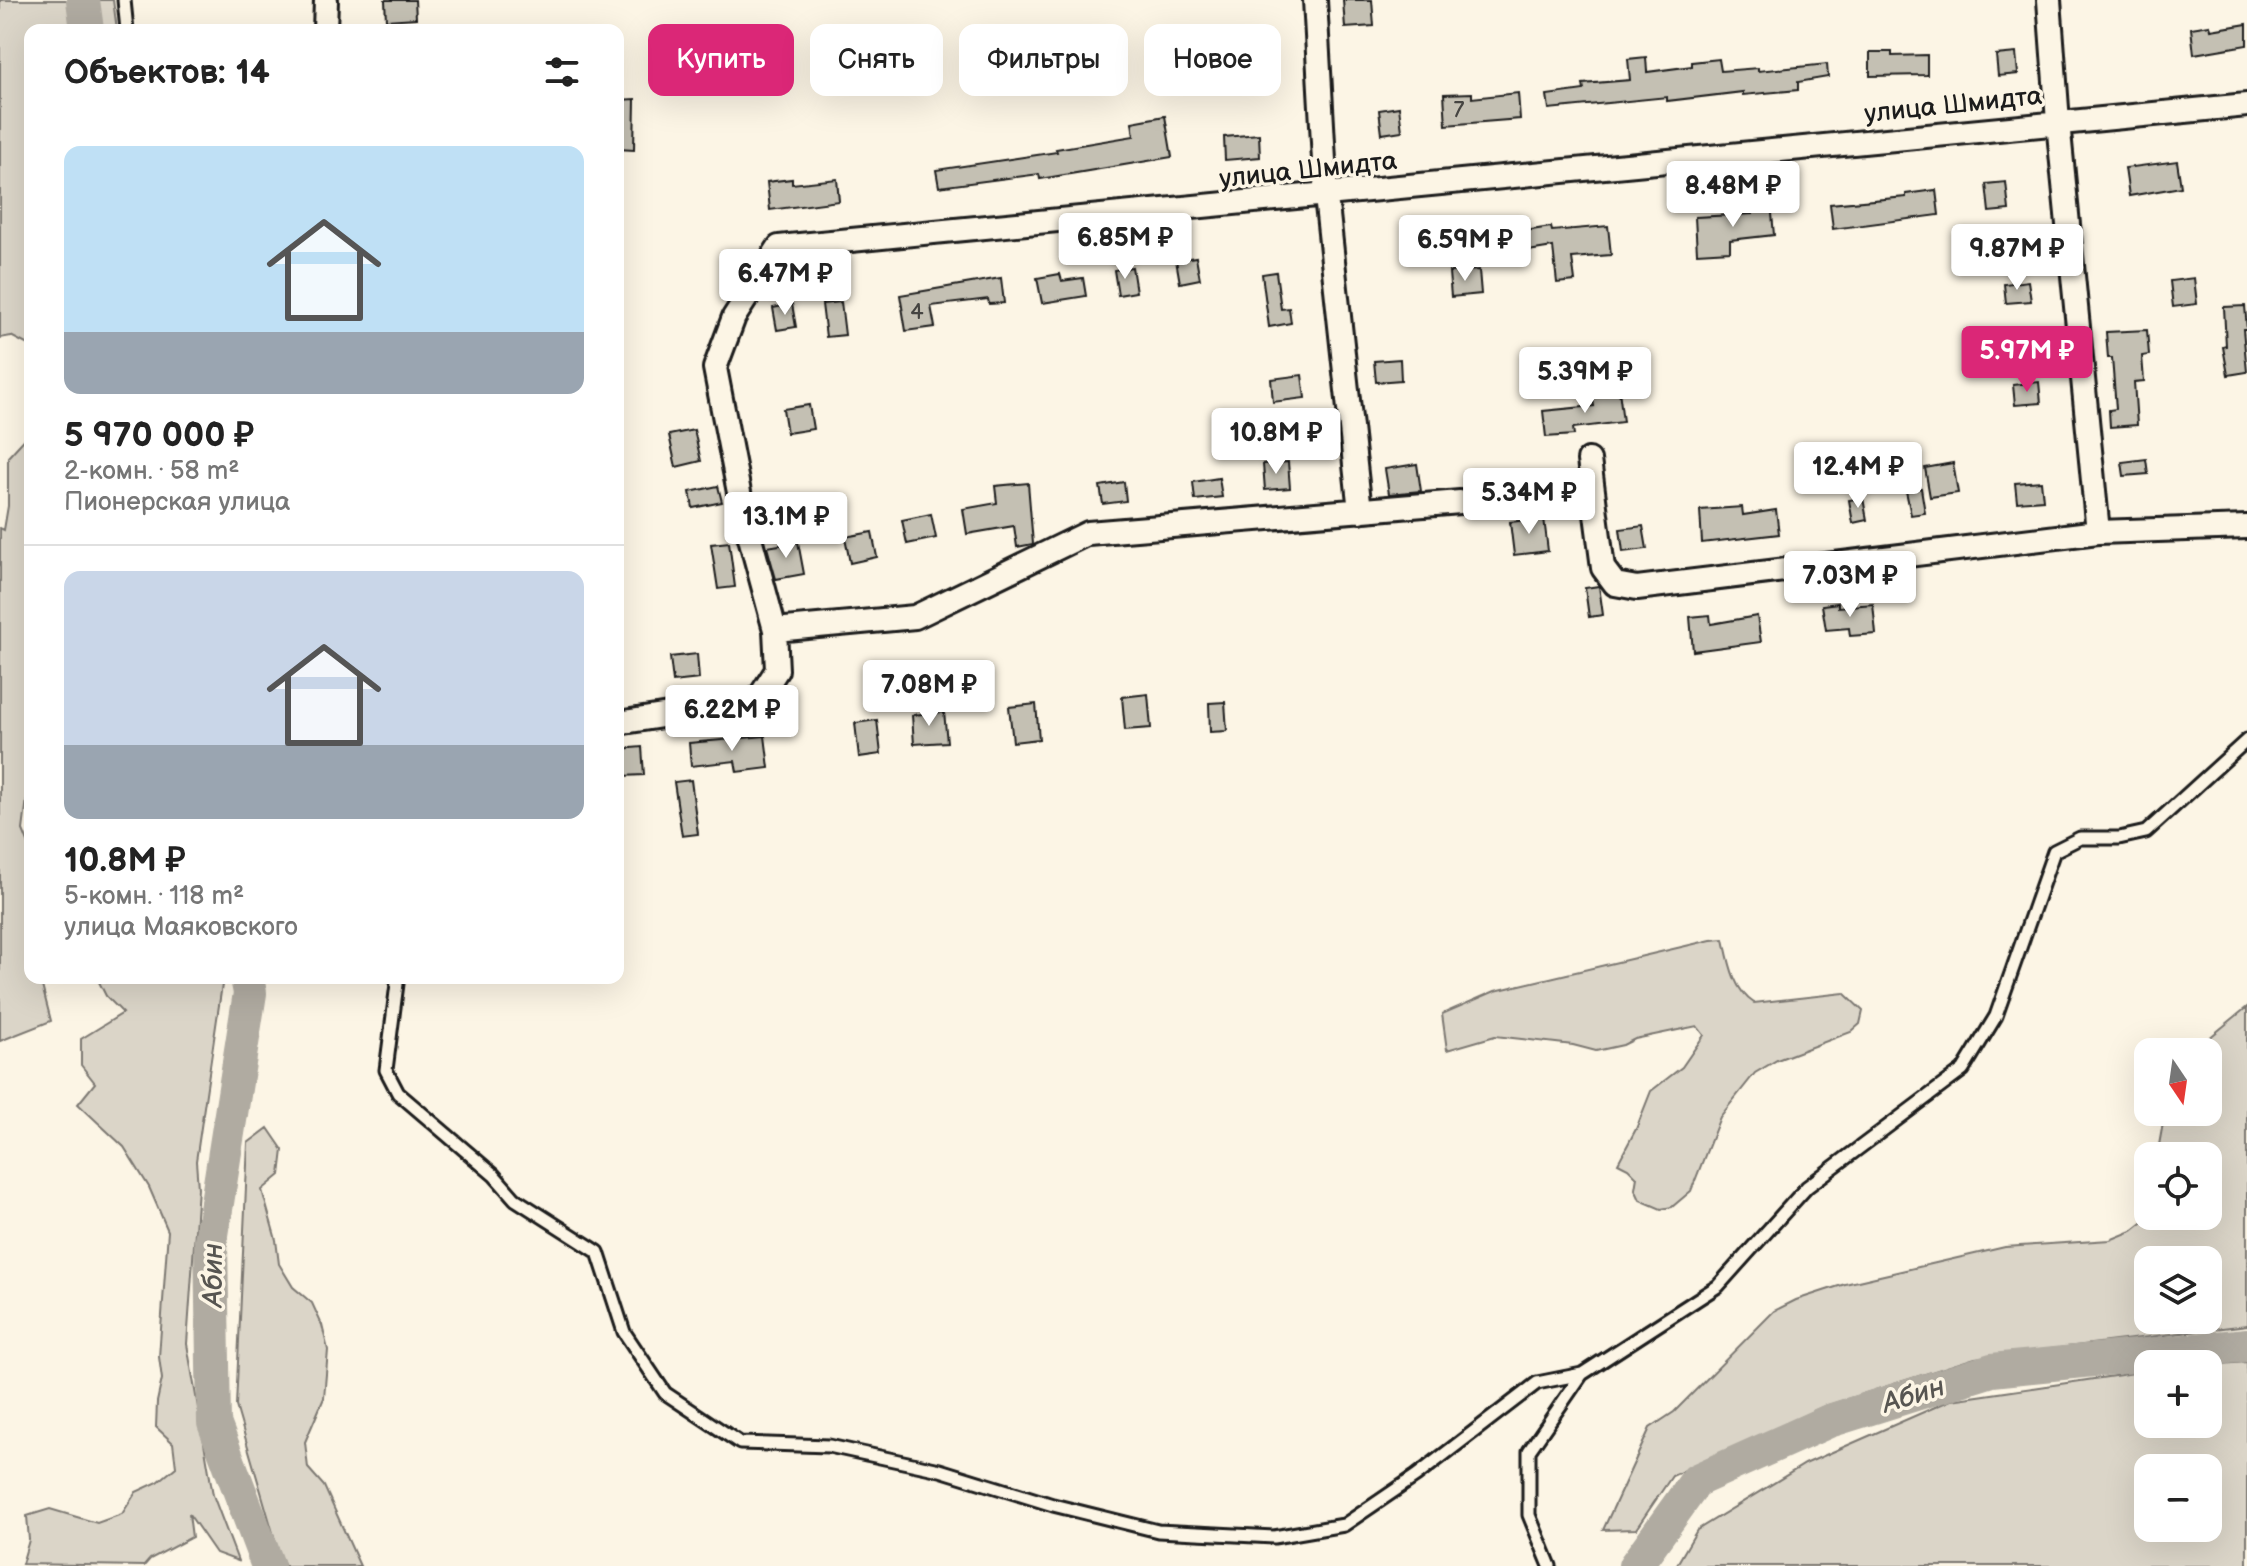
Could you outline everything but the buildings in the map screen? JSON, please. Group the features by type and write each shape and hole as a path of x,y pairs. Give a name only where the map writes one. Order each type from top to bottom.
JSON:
{"street":[{"path":"325,24 326,0"},
{"path":"1315,0 1326,196 1360,511"},
{"path":"2049,0 2098,532"},
{"name":"улица Шмидта","path":"775,630 742,508 715,368 734,317 779,247 2247,105"},
{"path":"1589,460 1603,568 1615,584 1637,588 2098,532 2247,527"},
{"path":"624,722 757,701 777,670 775,630 915,617 1088,533 1460,502"}],"lane":[{"path":"124,0 126,24"},
{"path":"397,984 386,1070 398,1093 494,1175 515,1199 598,1252 624,1332 665,1393 740,1443 829,1446 940,1470 1053,1505 1158,1531 1274,1537 1344,1525 1416,1476 1537,1383 1582,1374 1718,1286 1807,1187 1963,1070 1996,1016 2054,851 2080,838 2119,838 2146,832 2247,740"},
{"path":"1550,1566 1529,1515 1529,1451 1582,1374"}],"shaded area":[{"path":"0,0 77,0 79,24 24,24 24,343 11,336 0,338"},
{"path":"96,0 113,0 116,24 99,24"},
{"path":"24,440 24,984 42,984 51,1021 0,1041 0,528 4,530 8,506 8,457"},
{"path":"1724,939 1737,983 1754,1003 1844,993 1863,1011 1860,1024 1851,1032 1777,1060 1755,1073 1720,1117 1691,1191 1672,1207 1661,1209 1640,1200 1635,1189 1637,1177 1618,1163 1651,1091 1682,1067 1704,1035 1697,1026 1596,1051 1573,1045 1495,1036 1447,1050 1442,1014 1495,991"},
{"path":"100,984 222,984 196,1161 198,1188 187,1344 213,1495 238,1561 216,1553 189,1514 192,1537 150,1559 144,1566 22,1564 29,1540 27,1516 50,1509 97,1523 122,1514 136,1492 158,1482 176,1467 173,1443 156,1427 162,1379 159,1357 168,1231 149,1187 124,1147 78,1104 95,1083 81,1065 81,1039 123,1013 106,996"},
{"path":"2247,1007 2247,1325 2222,1328 2222,1246 2134,1246 2134,1334 2173,1334 1975,1358 1822,1407 1672,1476 1636,1529 1603,1530 1650,1428 1674,1412 1774,1311 1796,1300 1845,1284 2005,1247 2110,1240 2134,1229 2222,1230 2222,1142 2160,1142 2162,1126 2222,1126 2222,1038 2209,1038"},
{"path":"268,1128 283,1150 280,1175 262,1190 276,1240 279,1264 293,1287 312,1303 328,1350 324,1398 305,1442 308,1468 324,1486 360,1566 285,1566 236,1406 248,1143"},
{"path":"2247,1362 2247,1566 1676,1566 1697,1530 1805,1464 1951,1400 2134,1373 2134,1438 2222,1438 2222,1364"}],"waterway":[{"name":"Абин","path":"83,0 86,24"},
{"name":"Абин","path":"248,984 250,993 211,1241 214,1423 268,1566"},
{"name":"Абин","path":"1635,1566 1697,1480 1829,1421 1992,1370 2247,1345"}]}
